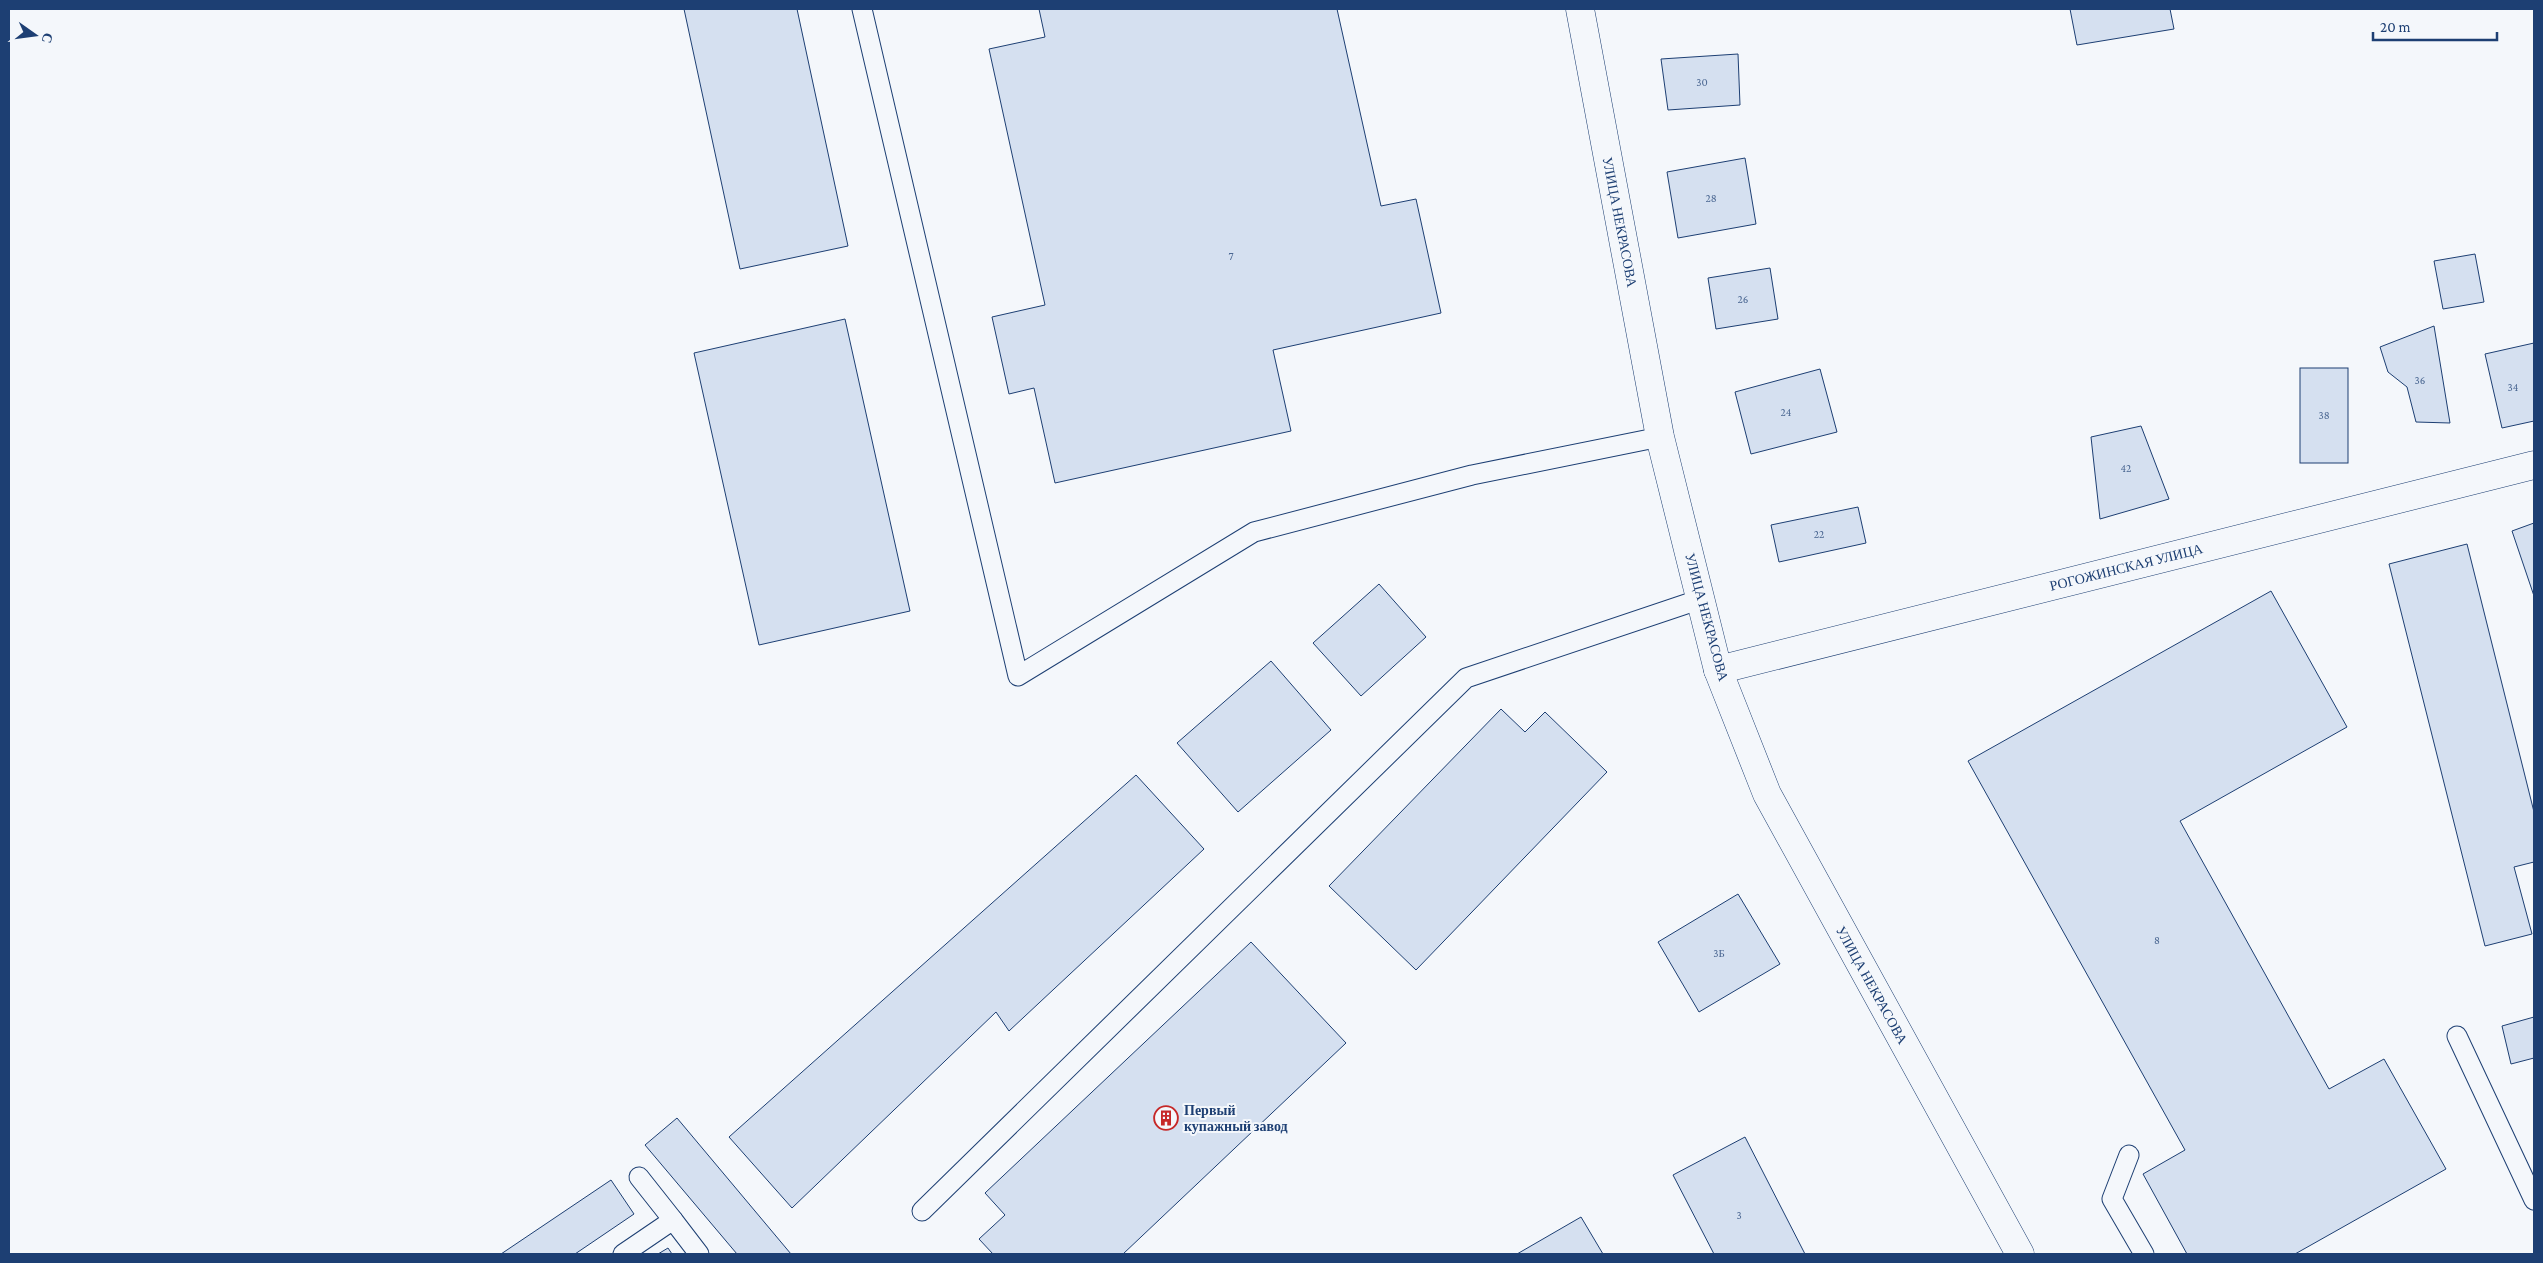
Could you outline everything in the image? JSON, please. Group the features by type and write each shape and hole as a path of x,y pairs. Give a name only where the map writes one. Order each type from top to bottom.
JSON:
{"street":[{"name":"УЛИЦА НЕКРАСОВА","path":"1580,9 1660,437 1718,670 1767,794 2020,1254"},
{"name":"РОГОЖИНСКАЯ УЛИЦА","path":"1718,670 2534,465"}],"lane":[{"path":"862,9 1018,676 1254,532 1472,475 1660,437"},
{"path":"922,1210 1466,678 1701,599"},
{"path":"2457,1036 2534,1200"},
{"path":"2130,1155 2112,1199 2144,1254"},
{"path":"640,1177 699,1254"},
{"path":"624,1254 672,1220"}],"building":[{"path":"684,9 797,9 848,246 740,269"},
{"path":"1039,9 1337,9 1381,206 1416,199 1441,313 1273,350 1291,431 1055,483 1034,388 1009,394 992,317 1045,305 989,49 1045,37"},
{"path":"2070,9 2170,9 2174,29 2077,45"},
{"path":"1738,54 1740,105 1668,110 1661,59"},
{"path":"1745,158 1756,224 1678,238 1667,172"},
{"path":"2475,254 2484,302 2443,309 2434,261"},
{"path":"1770,268 1778,319 1716,329 1708,278"},
{"path":"845,319 910,611 759,645 694,353"},
{"path":"2434,326 2450,423 2416,422 2407,387 2388,372 2380,347"},
{"path":"2534,343 2534,421 2502,428 2485,354"},
{"path":"2300,368 2348,368 2348,463 2300,463"},
{"path":"1820,369 1837,432 1751,454 1735,392"},
{"path":"2141,426 2169,499 2100,519 2091,437"},
{"path":"1858,507 1866,543 1779,562 1771,525"},
{"path":"2534,523 2534,596 2512,531"},
{"path":"2467,544 2534,812 2534,862 2514,867 2532,934 2485,946 2389,564"},
{"path":"1379,584 1426,637 1361,696 1313,643"},
{"path":"2271,591 2347,727 2180,821 2329,1089 2384,1059 2446,1169 2295,1254 2187,1254 2143,1174 2185,1150 1968,761"},
{"path":"1271,661 1331,730 1238,812 1177,743"},
{"path":"1501,709 1525,732 1545,712 1607,772 1416,970 1329,886"},
{"path":"1136,775 1204,849 1009,1031 996,1012 792,1208 729,1137"},
{"path":"1738,894 1780,964 1699,1012 1658,942"},
{"name":"Первый купажный завод","path":"1251,942 1346,1043 1123,1254 993,1254 979,1239 1005,1215 985,1193"},
{"path":"2534,1017 2534,1058 2511,1064 2502,1026"},
{"path":"677,1118 791,1254 737,1254 645,1145"},
{"path":"1745,1137 1805,1254 1714,1254 1673,1175"},
{"path":"611,1180 634,1214 575,1254 501,1254"},
{"path":"1581,1217 1603,1254 1517,1254"},
{"path":"668,1248 672,1254 658,1254"}],"place":[{"name":"Первый купажный завод","path":"1166,1118"}]}
